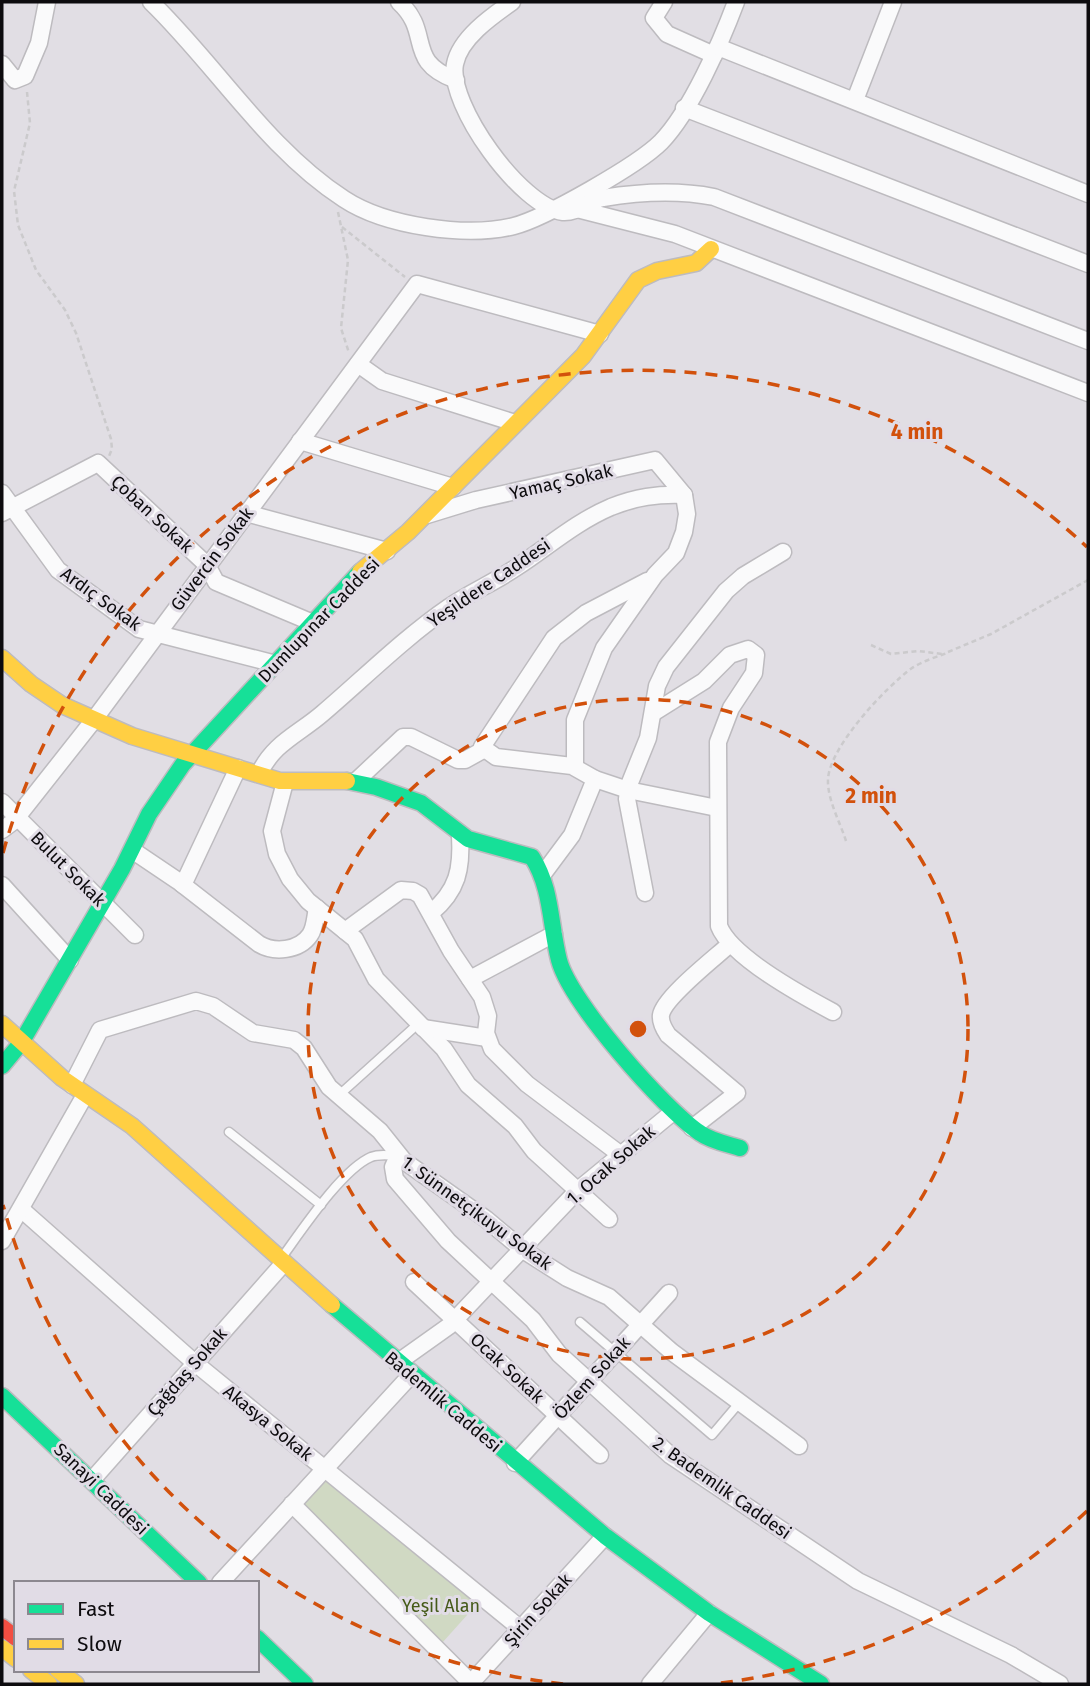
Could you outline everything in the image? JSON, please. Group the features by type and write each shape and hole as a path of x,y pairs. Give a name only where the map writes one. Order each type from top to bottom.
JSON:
{"street":[{"path":"2,64 11,78 22,79 34,58 47,2"},
{"path":"151,2 262,125 333,192 377,216 423,226 506,228 524,223 551,209 647,153 670,131 716,51 736,2"},
{"path":"424,2 404,7 418,28 420,50 427,63 456,80"},
{"path":"512,2 469,39 455,62 456,80 461,96 500,166 551,209 565,212 603,198 669,192 715,197 1088,341"},
{"path":"664,2 654,18 661,29 855,100 1088,194"},
{"path":"855,100 893,2"},
{"path":"684,108 1088,264"},
{"path":"577,209 655,228 1088,393"},
{"name":"Dumlupınar Caddesi","path":"2,1066 21,1042 70,960 132,850 149,814 191,753 358,575 425,516 583,356 627,293 643,276 698,263 711,249"},
{"path":"417,284 600,334"},
{"name":"Güvercin Sokak","path":"2,830 17,818 93,721 417,284"},
{"path":"358,364 382,381 515,423"},
{"path":"300,441 453,487"},
{"name":"Yamaç Sokak","path":"425,516 476,500 655,460 684,495"},
{"path":"7,510 98,463"},
{"name":"Çoban Sokak","path":"98,463 207,565 216,582 313,623"},
{"name":"Ardıç Sokak","path":"2,493 7,510 58,570 139,629 276,664"},
{"name":"Yeşildere Caddesi","path":"259,774 265,761 281,742 314,721 432,619 466,596 515,568 561,534 612,507 647,495 684,495"},
{"path":"575,767 575,720 590,679 610,637 655,575 671,560 680,543 687,514 684,495"},
{"path":"246,513 387,551"},
{"path":"645,893 628,808 628,790 648,738 660,677 713,605 743,576 783,552"},
{"path":"483,750 484,741 554,638 586,613 655,575"},
{"path":"653,713 704,681 730,655 748,649 756,655 754,673 731,708 718,742 719,918 722,932 730,944 792,990 832,1012"},
{"path":"2,658 32,686 93,721 285,782 355,782 421,803 460,835 478,843 527,854 538,863 542,874 563,974 577,1001 673,1112 692,1128 713,1140 740,1148"},
{"path":"355,782 403,737 411,737 458,760 465,760 483,750"},
{"path":"483,750 499,758 575,767 595,779 628,790 717,808"},
{"path":"183,885 238,768"},
{"path":"542,874 572,835 595,779"},
{"path":"285,782 275,817 273,842 290,879 317,908 362,948 376,979 444,1049 468,1085 515,1126 534,1151 609,1219"},
{"name":"Bulut Sokak","path":"2,802 135,934"},
{"path":"431,913 456,885 462,863 460,835"},
{"path":"132,850 183,885 259,944 273,950 301,943 307,938 313,929 317,908"},
{"path":"2,885 70,960"},
{"path":"345,931 401,890 420,895 486,1006 487,1038 492,1049 527,1084 621,1155"},
{"path":"470,979 554,934"},
{"path":"692,1128 737,1093 668,1035 662,1024 661,1014 669,1001 730,944"},
{"name":"1. Sünnetçikuyu Sokak","path":"2,1241 21,1209 78,1090 100,1030 196,1001 213,1006 253,1033 289,1038 300,1043 323,1080 380,1131 398,1156 486,1219 523,1250 567,1278 609,1297 672,1352 799,1446"},
{"name":"Bademlik Caddesi","path":"2,1024 78,1090 132,1125 281,1263 515,1463 605,1536 709,1613 817,1684"},
{"path":"421,1025 487,1038"},
{"name":"1. Ocak Sokak","path":"397,1363 455,1320 578,1190 673,1112"},
{"name":"2. Bademlik Caddesi","path":"398,1156 393,1173 400,1187 448,1241 533,1320 551,1346 588,1383 670,1455 841,1571 1011,1655 1060,1684"},
{"name":"Akasya Sokak","path":"21,1209 195,1363 521,1629"},
{"name":"Çağdaş Sokak","path":"92,1480 281,1263"},
{"name":"Ocak Sokak","path":"414,1282 600,1455"},
{"name":"Özlem Sokak","path":"515,1463 669,1293"},
{"path":"222,1581 411,1375"},
{"name":"Sanayi Caddesi","path":"2,1396 197,1581"},
{"path":"292,1504 471,1684"},
{"name":"Şirin Sokak","path":"471,1684 605,1536"},
{"path":"650,1684 709,1613"},
{"path":"259,1640 303,1683"},
{"path":"34,1672 49,1684"},
{"path":"61,1672 76,1684"}],"lane":[{"path":"338,1096 421,1025"},
{"path":"229,1132 321,1205"},
{"path":"281,1263 321,1205 363,1161 380,1155 398,1156"},
{"path":"580,1322 712,1435 740,1402"}],"path":[{"path":"22,79 30,105 30,123 14,191 14,206 27,253 65,310 82,349 113,449 108,457 98,463"},
{"path":"333,192 348,277 341,328 345,348 358,364"},
{"path":"341,226 387,265 417,284"},
{"path":"846,841 828,786 830,770 837,752 897,681 917,665 991,634 1088,580"},
{"path":"872,645 891,654 947,653"}],"green space":[{"name":"Yeşil Alan","path":"324,1480 477,1604 442,1643 302,1503"}],"traffic: fast":[{"path":"2,1066 21,1043 122,869 149,814 183,764 360,572"},
{"path":"347,781 376,787 421,803 468,839 532,857 547,894 559,960 580,1001 620,1053 684,1120 709,1138 740,1148"},
{"path":"332,1305 605,1536 709,1613 821,1684"},
{"path":"2,1396 197,1581"},
{"path":"259,1640 305,1684"}],"traffic: slow":[{"path":"360,572 408,532 583,356 638,280 657,271 696,263 711,249"},
{"path":"2,658 31,684 62,705 132,736 280,781 347,781"},
{"path":"2,1024 62,1078 132,1126 332,1305"},
{"path":"2,1648 14,1657"},
{"path":"34,1672 49,1684"},
{"path":"61,1672 76,1684"}],"traffic: jam":[{"path":"2,1627 14,1636"}]}
